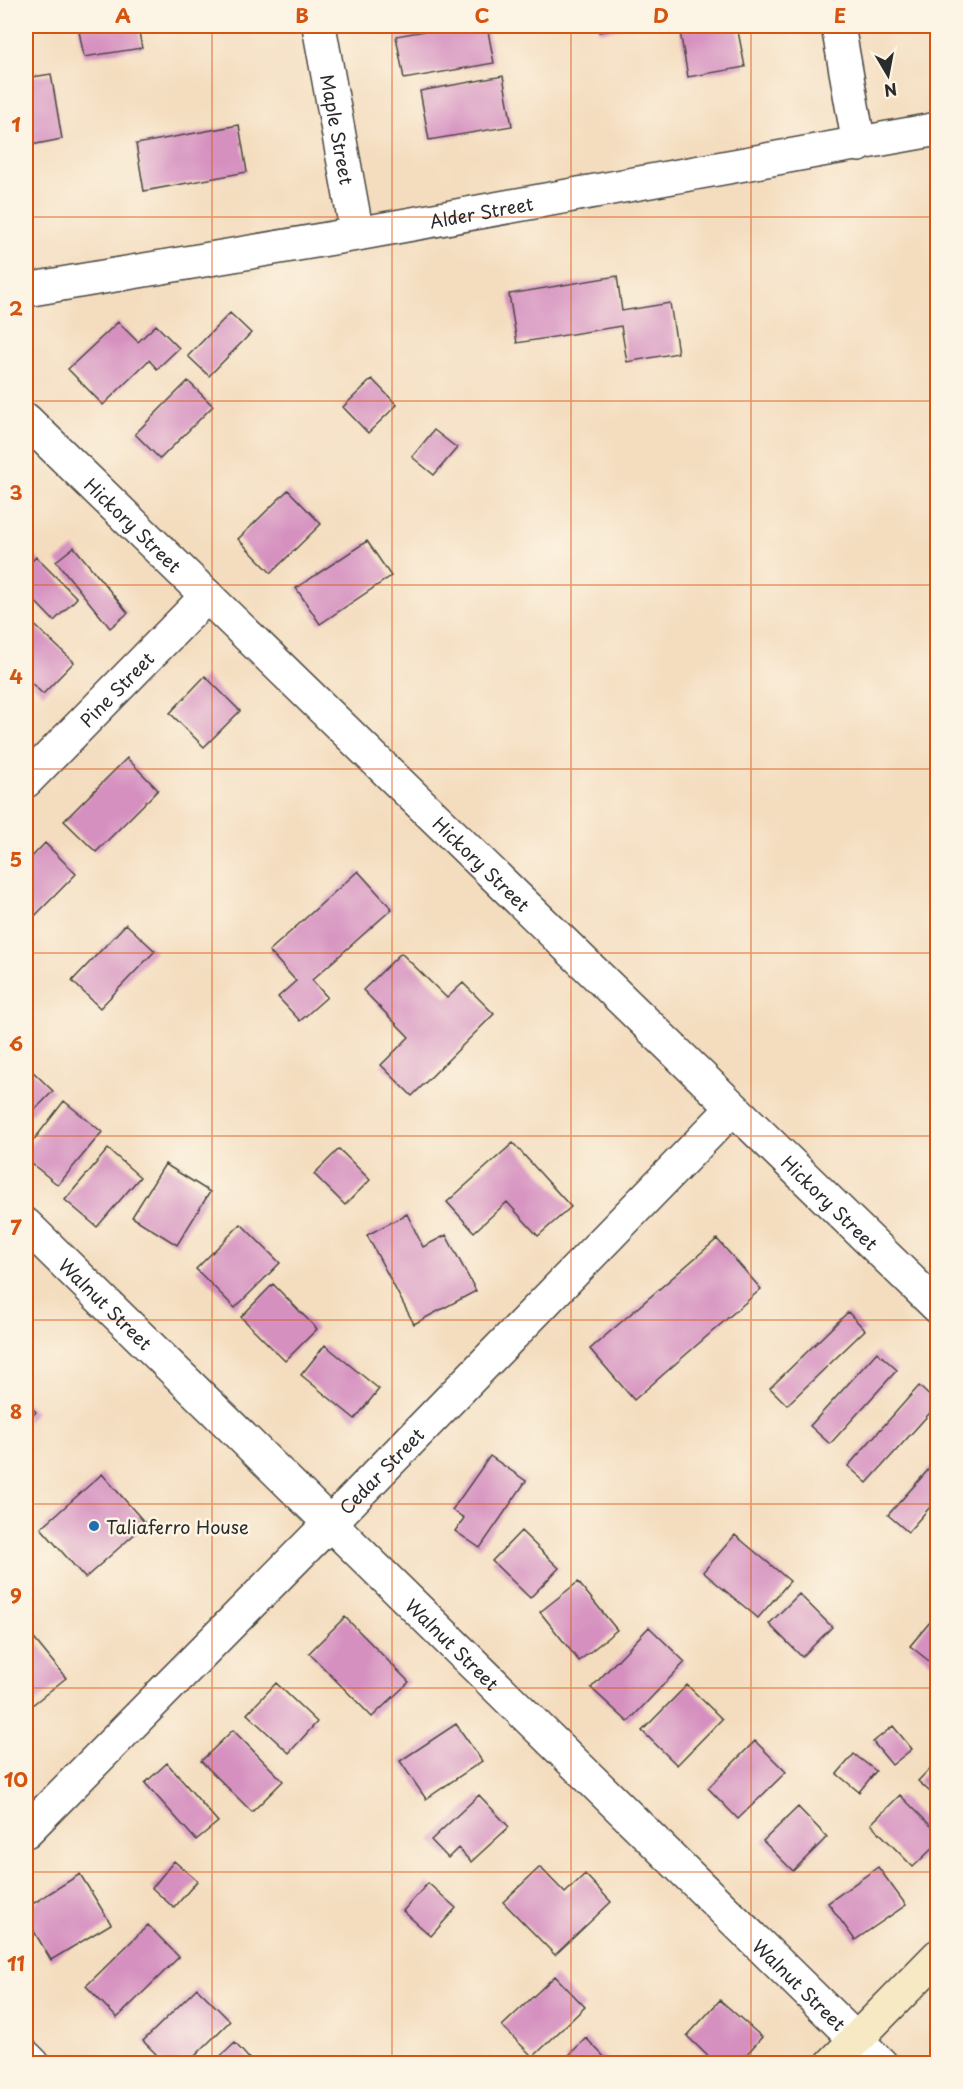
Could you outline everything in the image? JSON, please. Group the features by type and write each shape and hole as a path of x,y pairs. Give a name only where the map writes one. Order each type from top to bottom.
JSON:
{"main road":[{"path":"832,2064 938,1956"}],"street":[{"name":"Maple Street","path":"320,26 357,234"},
{"path":"838,26 859,145"},
{"name":"Alder Street","path":"26,290 357,234 938,129"},
{"name":"Hickory Street","path":"26,420 938,1307"},
{"name":"Pine Street","path":"26,781 207,596"},
{"name":"Cedar Street","path":"26,1831 330,1523 733,1108"},
{"name":"Walnut Street","path":"26,1225 882,2064"},
{"path":"26,2057 33,2064"}],"building":[{"path":"78,26 168,27 139,32 142,48 84,57"},
{"path":"453,26 487,26 494,63 404,79 396,36"},
{"path":"598,26 628,26 628,27 599,32"},
{"path":"679,26 737,26 745,67 688,77"},
{"path":"51,74 62,139 26,146 26,78"},
{"path":"503,76 512,126 429,140 420,91"},
{"path":"239,125 247,172 144,191 136,144"},
{"path":"617,276 622,311 670,303 678,353 627,362 621,326 517,343 509,294"},
{"path":"230,313 251,333 209,376 188,356"},
{"path":"118,322 138,342 156,325 179,348 157,369 149,360 103,405 68,369"},
{"path":"372,379 397,405 368,433 343,407"},
{"path":"188,381 213,406 160,459 135,434"},
{"path":"434,430 457,448 434,475 412,457"},
{"path":"288,490 321,524 271,573 238,539"},
{"path":"367,541 391,576 320,624 296,588"},
{"path":"74,547 128,613 110,628 56,561"},
{"path":"36,557 77,598 54,621 26,592 26,567"},
{"path":"26,617 74,662 43,694 26,678"},
{"path":"205,676 240,711 204,747 170,713"},
{"path":"127,758 158,790 96,852 64,821"},
{"path":"45,843 76,874 26,925 26,863"},
{"path":"358,871 392,909 312,980 327,997 300,1021 278,997 296,981 269,951"},
{"path":"126,924 155,951 100,1008 72,981"},
{"path":"401,953 447,998 463,983 494,1014 412,1096 381,1065 409,1037 363,990"},
{"path":"26,1065 53,1091 26,1119"},
{"path":"64,1101 102,1132 58,1185 26,1159 26,1150"},
{"path":"513,1143 571,1207 538,1236 507,1202 474,1232 447,1202"},
{"path":"108,1149 140,1177 97,1227 65,1200"},
{"path":"339,1149 370,1180 345,1205 314,1174"},
{"path":"165,1164 210,1192 177,1245 132,1217"},
{"path":"407,1214 423,1247 446,1235 476,1291 414,1324 367,1235"},
{"path":"241,1224 280,1263 235,1308 196,1269"},
{"path":"717,1239 761,1289 634,1400 590,1349"},
{"path":"273,1284 317,1329 285,1361 241,1317"},
{"path":"848,1312 865,1330 787,1405 770,1388"},
{"path":"325,1345 379,1389 355,1419 301,1375"},
{"path":"877,1352 897,1370 830,1444 810,1426"},
{"path":"919,1386 938,1404 867,1483 848,1466"},
{"path":"26,1402 36,1412 26,1423"},
{"path":"490,1456 526,1481 480,1548 455,1531 464,1518 452,1510"},
{"path":"938,1459 938,1498 908,1532 888,1515"},
{"name":"Taliaferro House","path":"102,1474 146,1524 85,1578 41,1528"},
{"path":"521,1531 559,1568 530,1598 492,1561"},
{"path":"735,1535 790,1581 758,1618 703,1572"},
{"path":"578,1582 617,1630 579,1661 540,1612"},
{"path":"799,1594 832,1627 802,1657 769,1624"},
{"path":"936,1615 938,1616 938,1668 910,1646"},
{"path":"345,1617 409,1682 372,1717 309,1653"},
{"path":"649,1627 685,1662 628,1722 591,1688"},
{"path":"31,1635 66,1678 26,1710 26,1639"},
{"path":"276,1683 317,1722 289,1753 247,1714"},
{"path":"687,1685 722,1719 677,1765 642,1731"},
{"path":"456,1724 482,1761 426,1799 400,1761"},
{"path":"893,1726 912,1749 892,1765 873,1742"},
{"path":"233,1730 283,1781 252,1812 201,1761"},
{"path":"755,1741 786,1772 738,1819 708,1788"},
{"path":"854,1754 876,1771 859,1792 837,1774"},
{"path":"938,1760 938,1799 918,1781"},
{"path":"167,1763 218,1822 196,1840 145,1783"},
{"path":"479,1795 509,1827 471,1862 458,1848 448,1858 431,1840"},
{"path":"900,1795 938,1833 938,1843 913,1867 871,1824"},
{"path":"798,1807 827,1837 793,1871 763,1841"},
{"path":"174,1861 197,1881 174,1908 152,1888"},
{"path":"540,1867 565,1893 585,1874 611,1902 555,1955 503,1902"},
{"path":"878,1867 906,1905 855,1940 828,1903"},
{"path":"80,1874 111,1924 51,1960 26,1918 26,1908"},
{"path":"428,1883 456,1908 431,1936 403,1911"},
{"path":"148,1925 179,1957 117,2018 86,1986"},
{"path":"555,1976 585,2007 533,2057 502,2026"},
{"path":"197,1988 230,2021 187,2064 166,2064 143,2041"},
{"path":"720,2000 762,2037 738,2064 716,2064 687,2036"},
{"path":"586,2038 611,2064 569,2064 565,2059"},
{"path":"235,2043 254,2064 212,2064"}],"place":[{"name":"Taliaferro House","path":"94,1526"}]}
